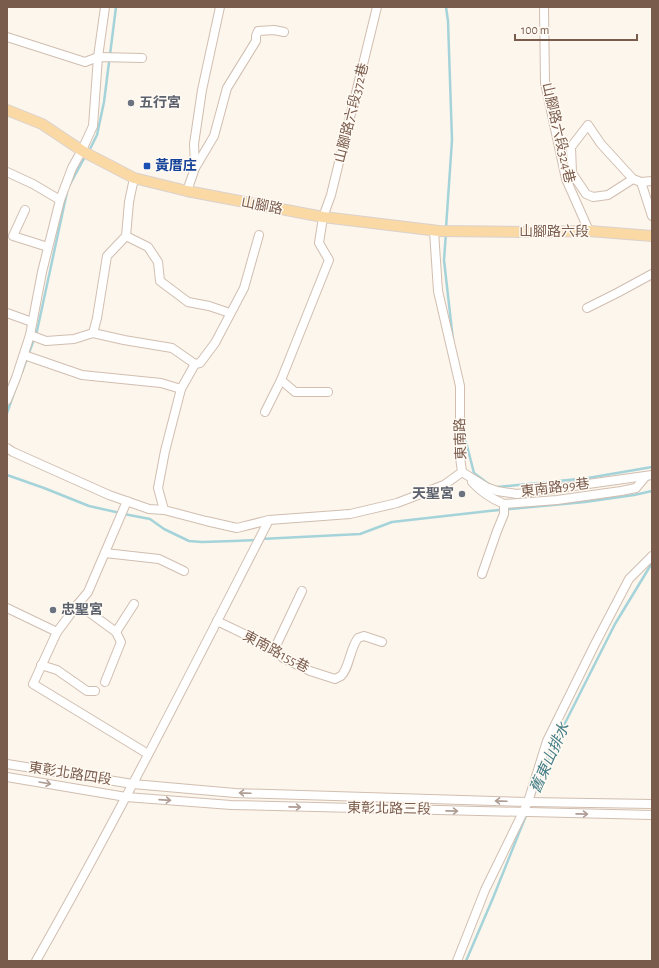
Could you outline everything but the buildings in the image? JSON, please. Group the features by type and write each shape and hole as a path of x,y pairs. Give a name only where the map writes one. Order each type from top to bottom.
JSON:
{"main road":[{"name":"山腳路","path":"7,110 42,124 86,153 134,178 187,191 323,217 436,231"},
{"name":"山腳路六段","path":"436,231 589,231 652,236"}],"street":[{"path":"7,400 30,335 48,247 60,200 72,168 86,153 93,126 98,57 105,7"},
{"path":"195,168 194,144 202,90 220,7"},
{"name":"山腳路六段372巷","path":"281,380 329,260 319,243 323,217 331,195 377,7"},
{"name":"山腳路六段324巷","path":"544,7 545,83 566,179 589,231"},
{"path":"187,191 195,168 214,136 227,88 256,41 258,31 274,30 284,32"},
{"path":"7,37 85,62 98,57 142,58"},
{"path":"652,181 637,180 608,195 593,197 586,194 572,173 571,147 588,125 600,144 637,180 652,216"},
{"path":"7,172 33,184 60,200"},
{"path":"94,334 108,256 126,236 129,202 134,178"},
{"path":"25,210 13,236 48,247"},
{"name":"東南路","path":"7,448 109,495 149,508 164,510 206,522 237,528 269,520 350,514 397,503 444,485 462,472 460,457 460,386 438,291 436,231"},
{"path":"164,510 158,488 165,451 181,389 195,364 200,363 215,343 244,288 259,235"},
{"path":"126,236 148,247 158,262 160,281 188,302 210,306 230,313"},
{"path":"587,308 652,274"},
{"path":"7,312 32,322"},
{"path":"30,335 46,341 74,339 94,334 172,348 195,364"},
{"path":"24,355 82,375 161,383 181,389"},
{"path":"265,412 281,380 295,392 328,392"},
{"path":"462,472 482,492 504,504 558,500 621,491 636,488 649,475"},
{"name":"東南路99巷","path":"462,472 486,487 497,491 517,494 649,475"},
{"path":"127,501 88,592 58,632 33,684 148,754"},
{"path":"482,574 504,514 504,504"},
{"path":"36,961 133,784 269,520"},
{"path":"105,553 159,559 184,571"},
{"path":"458,961 485,890 528,802 547,741 629,579 652,556"},
{"path":"274,650 302,591"},
{"path":"78,604 116,632 121,642 105,682"},
{"path":"116,632 134,604"},
{"path":"7,608 58,632"},
{"name":"東南路155巷","path":"217,621 269,646 283,658 310,671 335,679 342,675 358,638 364,636 382,642"},
{"path":"41,665 57,670 87,691 95,691"},
{"name":"東彰北路四段","path":"7,764 133,784"},
{"name":"東彰北路四段","path":"7,776 126,797"},
{"name":"東彰北路三段","path":"133,784 235,793 528,802 652,804"},
{"name":"東彰北路三段","path":"126,797 231,805 652,815"}],"waterway":[{"path":"89,151 97,135 104,102 116,7"},
{"path":"446,7 448,21 452,140 446,228"},
{"path":"69,186 86,155"},
{"path":"22,372 37,331 67,192"},
{"path":"446,233 444,260 453,340"},
{"path":"7,413 16,387"},
{"path":"464,434 474,473 490,485"},
{"path":"497,487 588,478 652,467"},
{"path":"7,475 89,506 150,519 164,529 189,541 256,540"},
{"path":"261,539 360,534 392,522 585,502 652,491"},
{"name":"舊東山排水","path":"533,797 557,739 615,624 652,563"},
{"name":"舊東山排水","path":"466,961 527,813"}],"place":[{"name":"五行宮","path":"131,103"},
{"name":"黃厝庄","path":"147,166"},
{"name":"天聖宮","path":"462,494"},
{"name":"忠聖宮","path":"53,610"}]}
